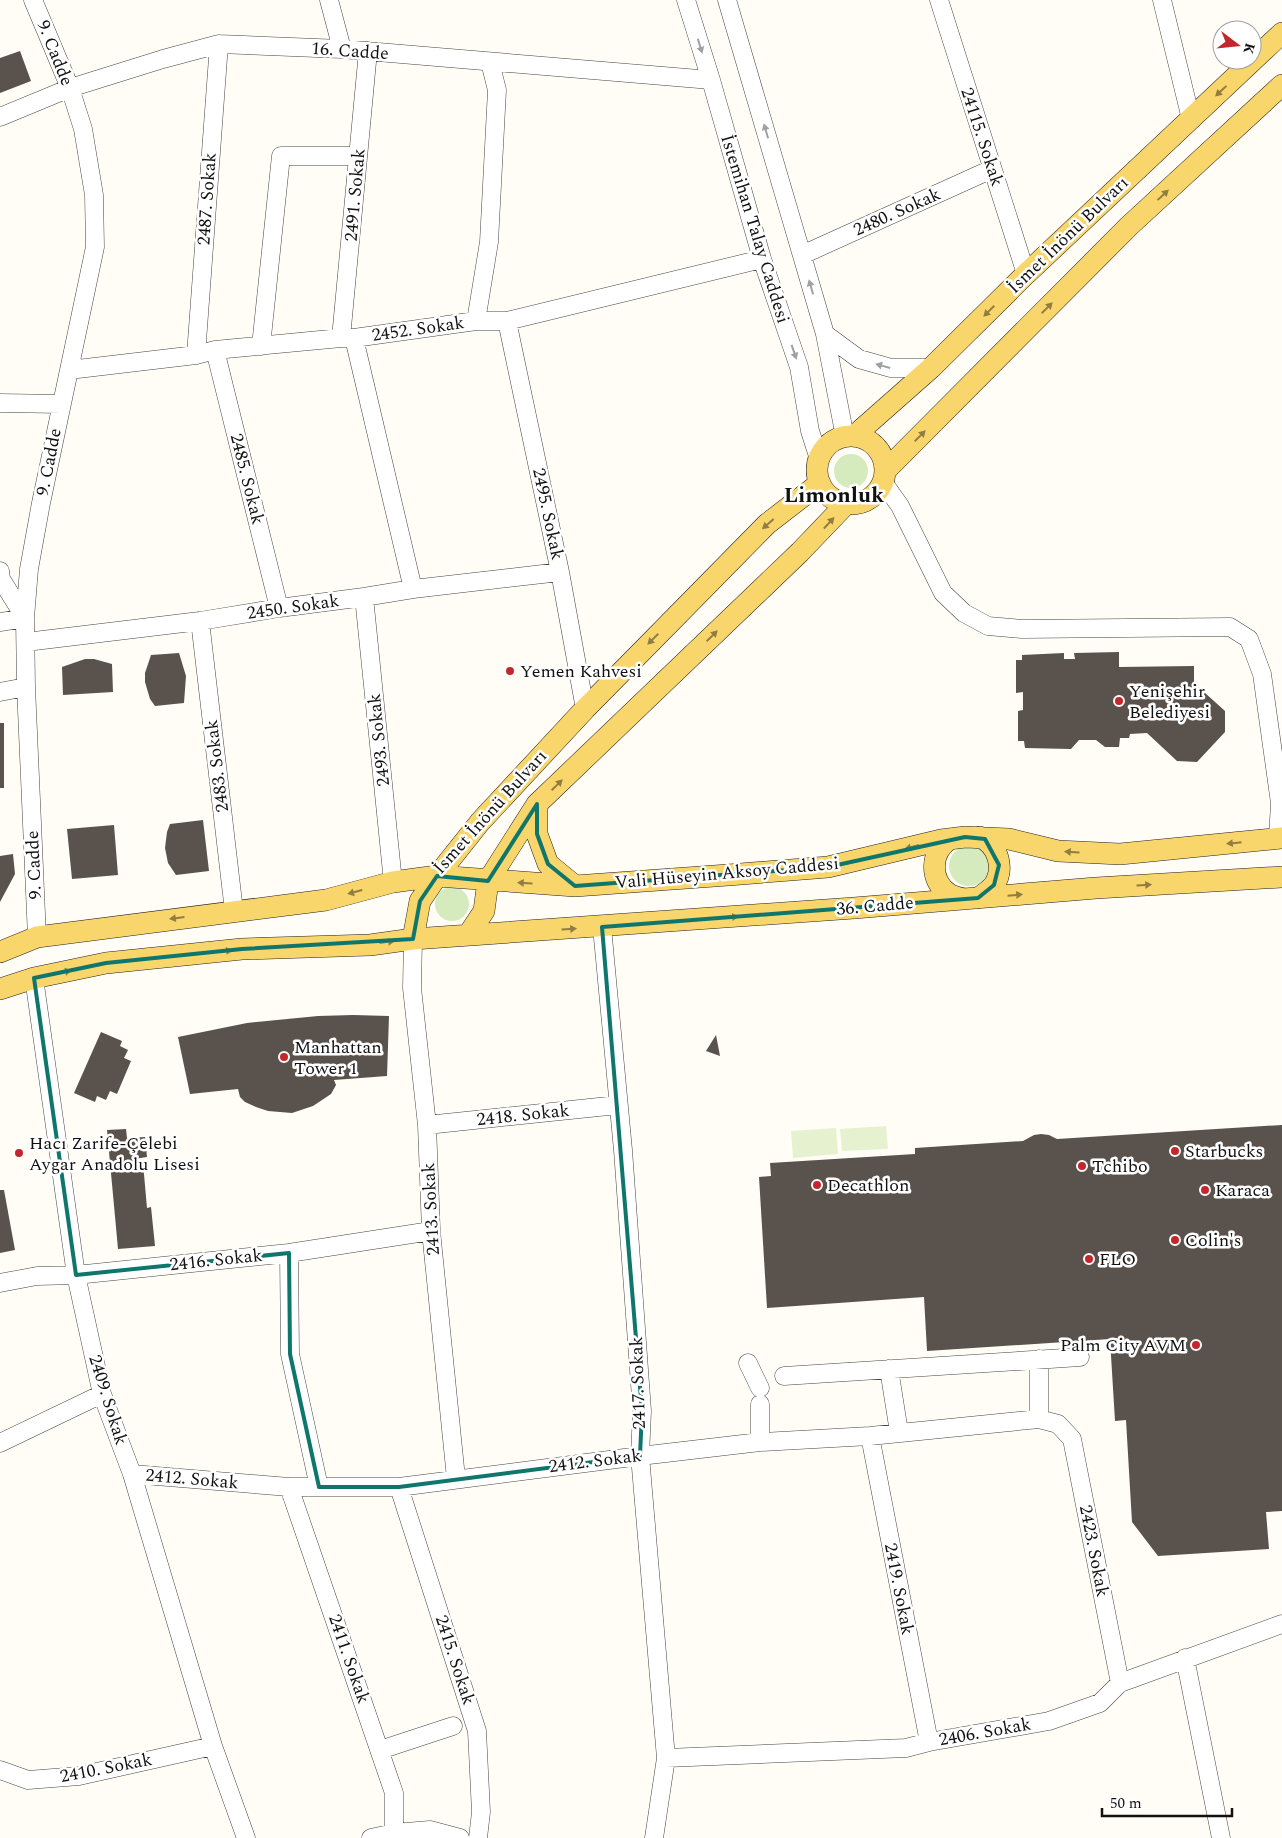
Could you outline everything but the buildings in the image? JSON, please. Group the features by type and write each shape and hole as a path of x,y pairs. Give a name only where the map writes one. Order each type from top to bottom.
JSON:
{"main road":[{"name":"İsmet İnönü Bulvarı","path":"850,437 931,368 1026,274 1282,33"},
{"name":"İsmet İnönü Bulvarı","path":"884,476 1129,226 1282,86"},
{"path":"850,437 864,439 880,451 884,460 884,476 878,492 869,500 858,504 846,504 835,500 826,493 820,483 817,471 819,459 825,449 834,441 850,437"},
{"name":"İsmet İnönü Bulvarı","path":"0,952 37,937 326,900 393,882 437,876 480,822 585,708 767,524 820,483"},
{"name":"İsmet İnönü Bulvarı","path":"488,881 537,804 800,552 846,504"},
{"path":"537,804 537,834 548,864 575,886"},
{"path":"950,839 940,848 935,857 936,878 948,893 972,898 987,892 994,885 998,875 997,855 992,846 980,837"},
{"name":"Vali Hüseyin Aksoy Caddesi","path":"437,876 575,886 828,867 950,839 980,837 1009,839 1058,850 1120,854 1280,838"},
{"path":"413,939 420,901 437,876"},
{"name":"36. Cadde","path":"468,935 602,927 1096,888 1282,877"},
{"path":"0,990 34,978 106,963 242,949 370,945 413,939 468,935 484,911 488,881"}],"street":[{"name":"9. Cadde","path":"33,0 70,88 83,129 94,195 95,247 61,404 29,568 25,618 26,687 37,937"},
{"path":"329,0 342,50"},
{"name":"İstemihan Talay Caddesi","path":"686,0 762,259 799,367 810,430 819,459"},
{"name":"İstemihan Talay Caddesi","path":"727,0 802,255 850,437"},
{"name":"24115. Sokak","path":"939,0 1026,274"},
{"path":"1162,0 1191,119"},
{"name":"16. Cadde","path":"0,117 70,88 219,44 342,50 711,80"},
{"name":"2487. Sokak","path":"196,355 219,44"},
{"name":"2491. Sokak","path":"368,52 358,156 348,338 413,589"},
{"path":"476,321 489,242 497,90 490,62"},
{"path":"261,346 281,156 358,156"},
{"name":"2480. Sokak","path":"802,255 992,169"},
{"name":"2452. Sokak","path":"69,370 196,355 215,350 348,338 476,321 507,321 762,259"},
{"name":"2495. Sokak","path":"507,321 560,572 585,708"},
{"path":"824,334 859,359 891,368 931,368"},
{"name":"2485. Sokak","path":"215,350 279,608"},
{"path":"0,403 61,404"},
{"path":"884,476 942,593 964,614 988,626 1022,629 1230,627 1249,639 1262,674 1280,803 1280,838"},
{"path":"0,570 1,579 25,618 0,622"},
{"name":"2450. Sokak","path":"26,642 200,621 279,608 364,598 413,589 560,572"},
{"name":"2493. Sokak","path":"364,598 393,882"},
{"name":"2483. Sokak","path":"200,621 234,911"},
{"path":"0,692 26,687"},
{"name":"2417. Sokak","path":"602,927 642,1411 640,1456 666,1758 654,1838"},
{"name":"2413. Sokak","path":"413,939 412,988 427,1125 431,1231 456,1478"},
{"name":"2409. Sokak","path":"34,978 76,1275 102,1394 132,1474 213,1746 246,1838"},
{"name":"2418. Sokak","path":"427,1125 618,1105"},
{"name":"2416. Sokak","path":"0,1284 37,1276 76,1275 289,1253 431,1231"},
{"path":"289,1253 290,1354 319,1487"},
{"path":"784,1376 1080,1357"},
{"path":"1039,1359 1039,1418"},
{"path":"748,1362 760,1396 760,1442"},
{"path":"889,1369 900,1432"},
{"path":"0,1443 102,1394"},
{"name":"2412. Sokak","path":"132,1474 289,1487 399,1487 456,1478 760,1442 870,1436 1039,1418 1058,1424"},
{"name":"2423. Sokak","path":"1058,1424 1072,1439 1120,1683"},
{"name":"2419. Sokak","path":"870,1436 929,1742"},
{"name":"2411. Sokak","path":"289,1487 394,1793 394,1833"},
{"name":"2415. Sokak","path":"399,1487 477,1731 481,1812 478,1838"},
{"name":"2406. Sokak","path":"666,1758 906,1748 929,1742 1049,1721 1100,1703 1120,1683 1282,1624"},
{"path":"1185,1658 1221,1838"},
{"path":"380,1750 453,1726"},
{"name":"2410. Sokak","path":"0,1770 28,1780 79,1776 213,1746"},
{"path":"371,1838 394,1833 430,1830 460,1838"}],"highlighted area":[{"path":"537,804 537,834 548,864 575,886 828,867 965,837 985,839 999,865 994,885 978,898 602,927 642,1411 640,1456 399,1487 319,1487 290,1354 289,1253 76,1275 34,978 106,963 242,949 413,939 420,901 437,876 488,881"}],"green space":[{"path":"851,454 863,459 868,471 863,483 851,488 839,483 834,471 839,459"},
{"path":"965,846 973,846 980,849 986,855 989,866 986,877 980,883 973,886 965,886 958,883 952,877 949,870 949,862 952,855 958,849"},
{"path":"452,887 459,888 464,892 468,897 468,911 464,916 459,920 452,921 445,920 440,916 436,911 435,904 436,897 440,892 445,888"},
{"path":"886,1126 888,1149 842,1151 840,1129"},
{"path":"836,1128 838,1154 793,1158 791,1131"}],"place":[{"name":"Yemen Kahvesi","path":"510,671"},
{"name":"Yenişehir Belediyesi","path":"1119,701"},
{"name":"Manhattan Tower 1","path":"284,1057"},
{"name":"Starbucks","path":"1175,1151"},
{"name":"Hacı Zarife-Çelebi Aygar Anadolu Lisesi","path":"19,1153"},
{"name":"Tchibo","path":"1082,1166"},
{"name":"Decathlon","path":"817,1185"},
{"name":"Karaca","path":"1205,1190"},
{"name":"Colin's","path":"1175,1240"},
{"name":"FLO","path":"1089,1259"},
{"name":"Palm City AVM","path":"1196,1345"}],"district":[{"name":"Limonluk","path":"834,495"}]}
